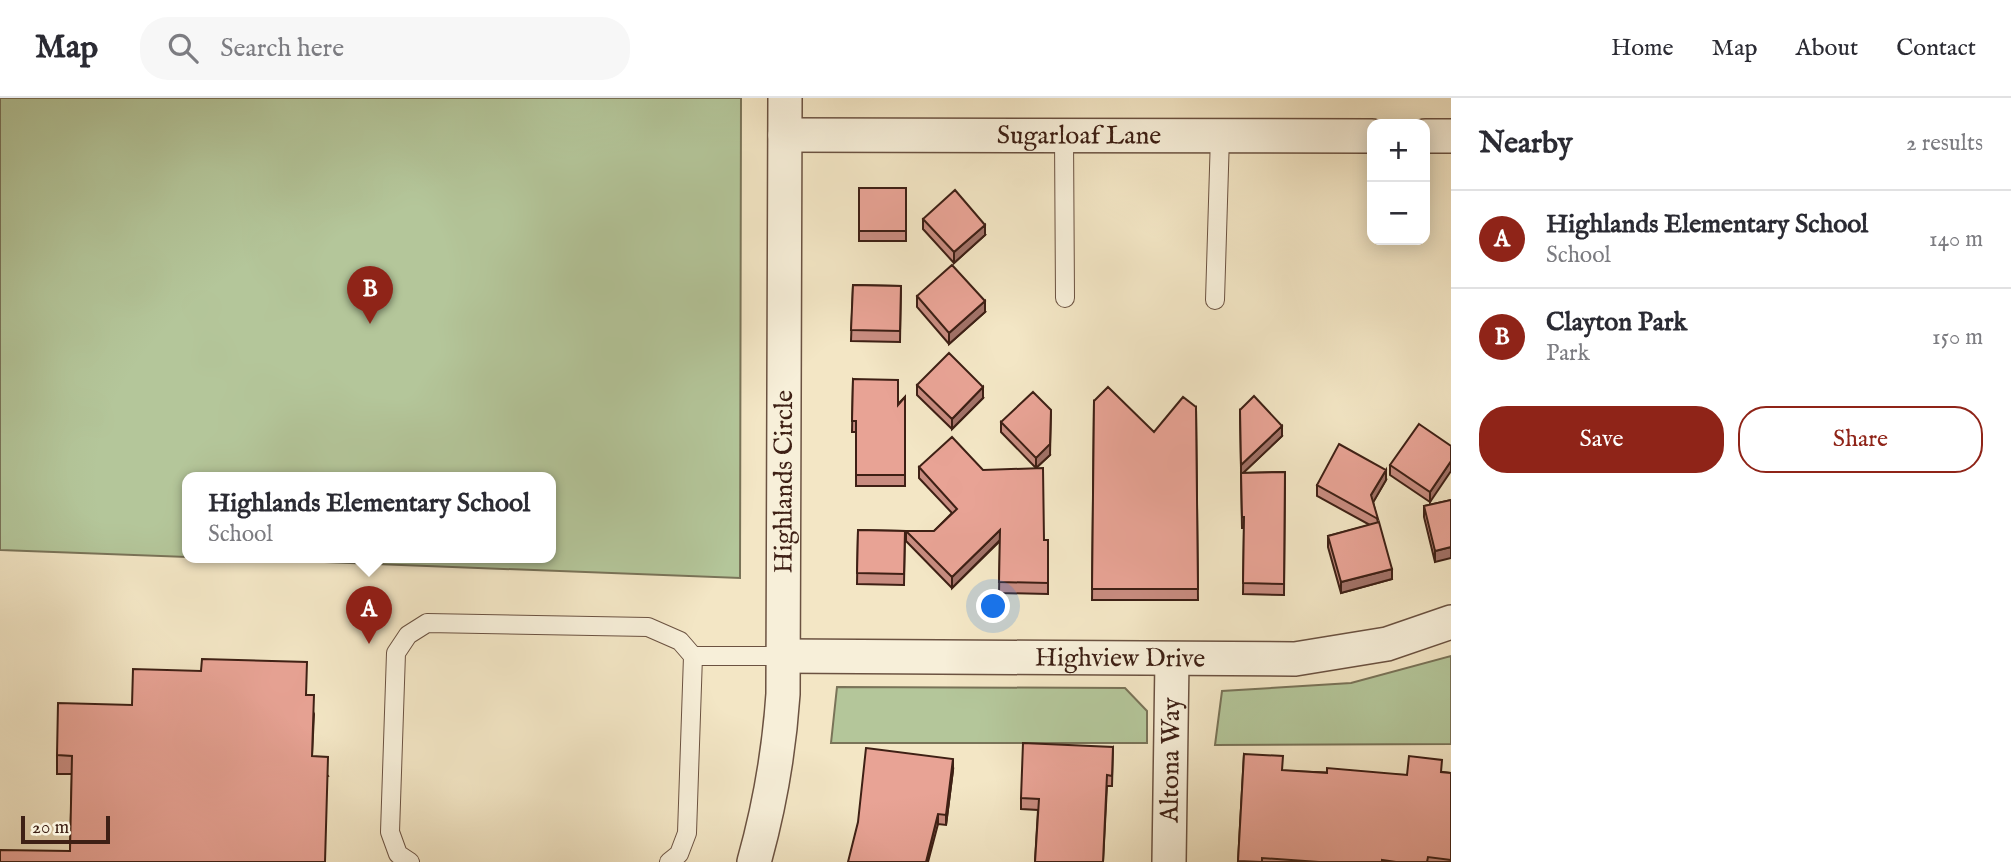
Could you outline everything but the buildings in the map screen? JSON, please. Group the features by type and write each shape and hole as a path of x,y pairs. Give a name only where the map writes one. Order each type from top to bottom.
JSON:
{"street":[{"name":"Highlands Circle","path":"754,862 769,807 779,746 783,694 785,98"},
{"name":"Sugarloaf Lane","path":"785,135 1367,136"},
{"path":"1430,136 1451,136"},
{"name":"Highview Drive","path":"782,656 1295,659 1387,644 1451,622"},
{"name":"Altona Way","path":"1169,862 1172,660"}],"lane":[{"path":"1064,136 1065,298"},
{"path":"1215,300 1220,136"},
{"path":"410,862 398,853 390,832 396,653 408,635 427,623 648,627 680,641 694,656 687,833 678,854 669,862"},
{"path":"694,656 782,656"}],"green space":[{"path":"0,98 741,98 740,578 350,563 556,563 556,472 182,472 182,557 0,550"},
{"path":"1451,656 1451,744 1215,745 1222,691 1351,683"},
{"path":"837,687 1125,688 1147,711 1147,743 831,743"}],"place":[{"name":"Clayton Park","path":"370,324"},
{"name":"Highlands Elementary School","path":"369,644"}]}
